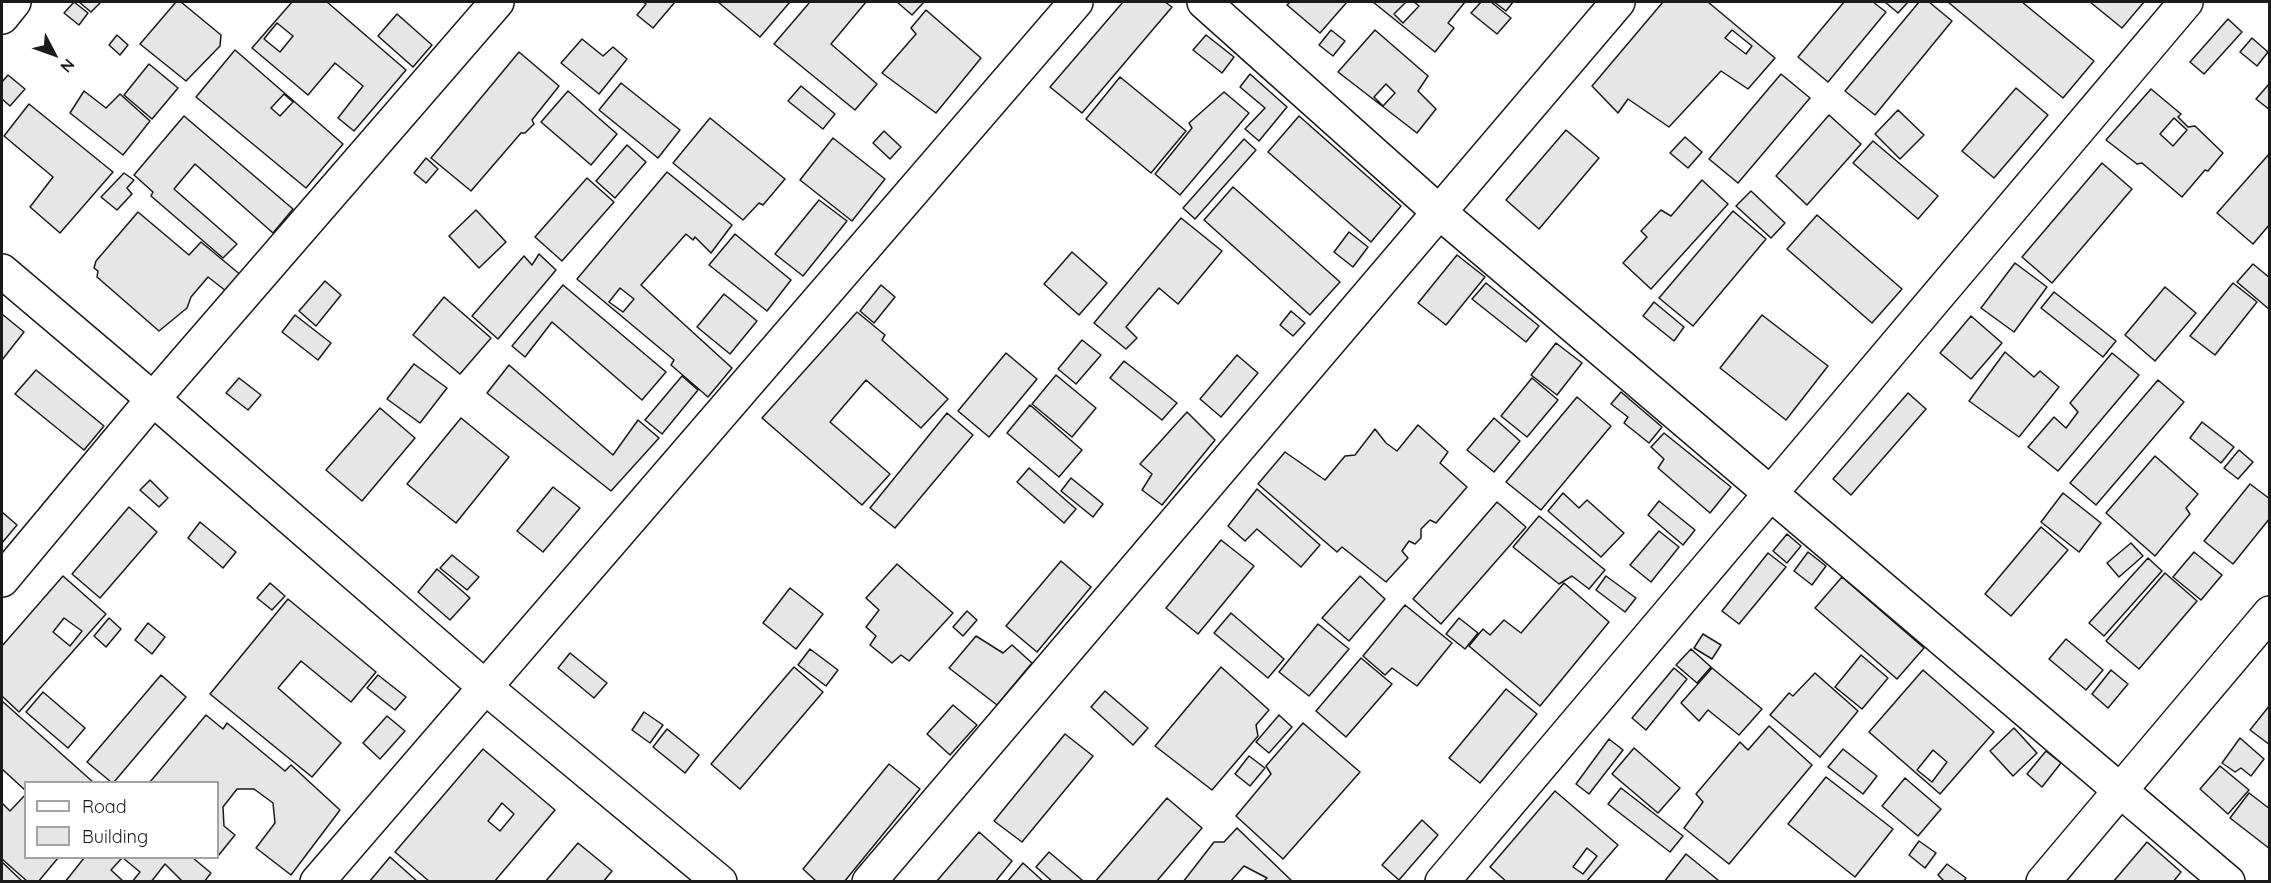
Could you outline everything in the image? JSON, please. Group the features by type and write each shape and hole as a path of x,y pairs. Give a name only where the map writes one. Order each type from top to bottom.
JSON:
{"street":[{"path":"2,17 14,2"},
{"path":"2,580 153,399 497,2"},
{"path":"317,882 1076,2"},
{"path":"1204,2 1438,211 2228,882"},
{"path":"869,882 1618,2"},
{"path":"1442,882 2186,2"},
{"path":"2,271 485,687 720,882"},
{"path":"2043,882 2270,613"}],"building":[{"path":"74,2 88,13 79,25 64,13"},
{"path":"79,2 101,2 91,12"},
{"path":"176,2 181,2 221,35 220,46 186,81 140,44"},
{"path":"292,2 327,2 406,70 354,131 338,118 363,86 335,63 308,95 252,48","holes":["277,23 293,36 280,52 264,39"]},
{"path":"643,2 675,2 653,28 637,15 646,4"},
{"path":"718,2 790,2 760,37"},
{"path":"810,2 866,2 831,44 877,84 855,110 774,44"},
{"path":"897,2 924,2 912,15"},
{"path":"1123,2 1165,2 1172,7 1082,113 1050,87"},
{"path":"1290,2 1347,2 1320,33 1287,5"},
{"path":"1373,2 1406,2 1394,14 1403,23 1419,6 1414,2 1465,2 1448,23 1454,28 1435,52"},
{"path":"1481,2 1491,2 1511,18 1497,34 1471,13"},
{"path":"1494,2 1513,2 1506,11"},
{"path":"1663,2 1708,2 1775,58 1748,89 1721,71 1669,127 1628,99 1618,113 1592,86","holes":["1732,30 1752,46 1746,54 1725,38"]},
{"path":"1844,2 1873,2 1886,12 1828,82 1798,57"},
{"path":"1885,2 1908,2 1898,13"},
{"path":"1919,2 1929,2 1952,21 1875,115 1845,91"},
{"path":"1948,2 2022,2 2094,61 2063,98"},
{"path":"2090,2 2144,2 2122,28"},
{"path":"926,10 981,58 936,113 882,73 916,34 911,28"},
{"path":"397,14 432,45 413,67 378,36"},
{"path":"2228,19 2242,32 2204,74 2190,62"},
{"path":"1331,30 1345,41 1333,56 1319,45"},
{"path":"1375,30 1428,76 1418,91 1436,109 1417,133 1338,72","holes":["1386,84 1395,93 1383,106 1374,97"]},
{"path":"117,35 128,45 120,55 109,45"},
{"path":"1206,35 1234,57 1222,73 1193,50"},
{"path":"2252,38 2268,52 2257,66 2240,52"},
{"path":"582,39 603,56 613,47 627,59 599,94 561,63"},
{"path":"235,50 343,144 306,188 196,97","holes":["284,94 293,102 280,116 271,108"]},
{"path":"519,52 559,86 532,120 534,124 525,133 521,133 471,191 431,158"},
{"path":"149,64 178,88 152,119 124,95"},
{"path":"1250,74 1287,107 1259,141 1245,129 1265,108 1240,87"},
{"path":"1781,74 1810,98 1738,183 1709,159"},
{"path":"8,75 25,89 10,106 2,99 2,82"},
{"path":"1120,77 1186,131 1151,173 1086,119"},
{"path":"621,83 680,130 658,158 599,110"},
{"path":"2270,83 2270,110 2256,99"},
{"path":"801,86 835,114 823,129 788,101"},
{"path":"2016,88 2048,115 1994,178 1962,151"},
{"path":"2151,89 2181,114 2178,117 2188,127 2195,126 2223,153 2182,197 2142,163 2137,164 2106,140","holes":["2174,118 2187,130 2173,146 2160,134"]},
{"path":"84,91 106,108 120,94 150,121 123,155 70,113"},
{"path":"568,91 617,134 591,165 541,122"},
{"path":"1224,92 1249,113 1180,195 1155,174 1192,128 1189,123"},
{"path":"29,104 113,172 60,233 30,207 53,177 4,136"},
{"path":"1898,110 1924,135 1900,159 1875,134"},
{"path":"1829,115 1861,144 1807,205 1776,176"},
{"path":"184,116 293,209 273,233 195,164 174,189 237,244 223,258 151,196 153,192 134,175"},
{"path":"1299,116 1401,206 1371,242 1268,152"},
{"path":"710,118 785,179 763,205 759,203 743,220 673,163"},
{"path":"1566,130 1599,158 1539,229 1506,200"},
{"path":"884,131 901,147 890,159 873,143"},
{"path":"1685,137 1702,152 1688,168 1670,153"},
{"path":"833,138 885,179 852,221 800,180"},
{"path":"1244,139 1256,150 1195,219 1183,208"},
{"path":"1873,141 1938,196 1918,219 1853,163"},
{"path":"627,145 646,162 615,198 596,181"},
{"path":"2270,153 2270,224 2253,244 2217,213"},
{"path":"426,158 438,169 426,183 414,173"},
{"path":"2102,163 2132,189 2052,283 2022,257"},
{"path":"667,172 732,225 711,253 695,237 693,240 686,234 641,285 732,368 708,397 671,365 674,360 577,279","holes":["620,288 634,299 623,312 609,302"]},
{"path":"124,173 134,180 127,188 132,194 117,210 101,197"},
{"path":"587,178 614,202 562,261 535,237"},
{"path":"1702,180 1728,204 1651,289 1623,263 1647,237 1641,231 1661,210 1671,216"},
{"path":"1233,187 1340,282 1310,315 1204,220"},
{"path":"1751,191 1785,223 1771,238 1736,206"},
{"path":"819,200 847,221 803,276 775,254"},
{"path":"476,210 506,242 479,268 449,236"},
{"path":"1733,211 1766,239 1693,326 1659,298"},
{"path":"138,212 189,255 201,242 242,276 226,291 208,277 191,297 187,308 159,331 97,277 98,271 94,268 96,261"},
{"path":"1817,215 1902,289 1872,323 1787,249"},
{"path":"1181,218 1222,251 1178,304 1159,288 1126,327 1137,338 1126,349 1094,323"},
{"path":"1349,232 1368,247 1353,267 1334,252"},
{"path":"735,234 791,280 767,311 709,265"},
{"path":"1072,252 1107,283 1079,315 1044,284"},
{"path":"539,254 556,270 498,339 472,316 524,256 532,265"},
{"path":"1457,255 1485,277 1446,325 1418,303"},
{"path":"2015,263 2047,287 2014,332 1981,308"},
{"path":"2253,264 2270,278 2270,310 2237,282"},
{"path":"325,281 341,295 316,326 299,311"},
{"path":"1486,283 1539,326 1526,342 1472,299"},
{"path":"2233,283 2257,302 2215,355 2190,336"},
{"path":"563,285 666,372 642,400 552,322 525,357 512,346"},
{"path":"881,285 895,297 874,323 860,311"},
{"path":"2165,287 2196,313 2155,361 2125,335"},
{"path":"2054,292 2116,341 2103,357 2041,308"},
{"path":"724,294 757,321 730,354 697,327"},
{"path":"444,297 491,338 460,374 413,335"},
{"path":"1654,302 1684,327 1674,341 1643,316"},
{"path":"1291,311 1305,323 1293,336 1280,325"},
{"path":"857,312 885,335 882,340 948,399 921,428 866,380 830,422 890,474 862,505 762,418"},
{"path":"2,314 24,332 2,360"},
{"path":"295,315 331,343 318,360 282,332"},
{"path":"1762,315 1828,366 1786,420 1720,368"},
{"path":"1971,316 2002,343 1971,379 1940,353"},
{"path":"1082,340 1101,355 1076,384 1058,369"},
{"path":"1556,343 1582,363 1557,395 1531,375"},
{"path":"2005,352 2034,377 2040,371 2059,387 2019,437 1969,401"},
{"path":"1006,353 1037,379 989,437 958,411"},
{"path":"2112,353 2139,375 2058,471 2028,447 2054,417 2066,428 2078,412 2070,403"},
{"path":"1237,355 1258,373 1221,417 1200,399"},
{"path":"1124,361 1177,403 1162,420 1110,378"},
{"path":"414,364 447,388 420,423 387,399"},
{"path":"509,365 613,455 638,420 659,438 611,491 487,393"},
{"path":"36,370 104,426 84,450 15,394"},
{"path":"1056,375 1096,408 1072,437 1032,404"},
{"path":"682,376 698,390 662,434 645,420"},
{"path":"239,378 261,395 248,410 226,393"},
{"path":"1532,378 1558,400 1527,437 1501,416"},
{"path":"2158,380 2184,402 2096,505 2070,483"},
{"path":"1621,392 1662,427 1649,443 1624,423 1628,417 1611,404"},
{"path":"1908,393 1926,409 1851,495 1833,479"},
{"path":"1577,397 1611,426 1541,510 1506,482"},
{"path":"1030,405 1082,450 1059,477 1007,433"},
{"path":"380,408 415,438 362,501 326,470"},
{"path":"1187,412 1215,440 1162,505 1142,490 1152,474 1140,464"},
{"path":"947,413 973,435 895,528 870,508"},
{"path":"461,418 509,457 456,523 407,484"},
{"path":"1494,418 1520,441 1494,472 1467,450"},
{"path":"2202,422 2234,447 2221,463 2190,438"},
{"path":"1418,425 1448,452 1440,463 1467,487 1436,523 1430,520 1421,529 1421,538 1415,544 1409,541 1402,551 1408,558 1386,582 1342,547 1337,552 1258,484 1285,452 1325,480 1345,456 1355,455 1375,429 1386,443 1397,451"},
{"path":"1664,433 1731,487 1710,513 1658,468 1664,459 1651,447"},
{"path":"2239,450 2253,462 2238,479 2224,468"},
{"path":"2155,456 2198,494 2186,508 2190,514 2155,556 2106,513"},
{"path":"1029,468 1076,509 1064,523 1017,482"},
{"path":"1071,478 1103,504 1093,517 1061,491"},
{"path":"150,480 168,498 159,507 140,490"},
{"path":"2250,484 2270,499 2270,518 2233,564 2204,541"},
{"path":"553,487 580,508 543,552 517,531"},
{"path":"1257,489 1320,545 1301,567 1257,529 1245,541 1228,526"},
{"path":"1563,493 1579,508 1587,500 1624,533 1601,557 1548,511"},
{"path":"2063,493 2101,523 2079,552 2041,522"},
{"path":"1659,501 1695,530 1683,545 1648,515"},
{"path":"1497,502 1526,527 1441,624 1413,599"},
{"path":"129,507 157,532 100,598 72,574"},
{"path":"2,512 17,525 2,543"},
{"path":"1539,516 1605,570 1589,589 1572,576 1559,584 1513,547"},
{"path":"200,522 236,552 223,568 188,538"},
{"path":"2041,527 2068,550 2011,616 1985,594"},
{"path":"1659,531 1679,547 1651,582 1630,565"},
{"path":"1787,534 1801,546 1787,563 1773,551"},
{"path":"1221,540 1254,566 1198,634 1166,608"},
{"path":"2131,543 2143,556 2119,577 2107,563"},
{"path":"1808,552 1826,566 1812,585 1794,571"},
{"path":"2194,552 2222,575 2201,600 2173,577"},
{"path":"1768,553 1786,567 1739,624 1722,611"},
{"path":"452,555 479,577 467,590 440,568"},
{"path":"2148,558 2162,571 2104,636 2089,623"},
{"path":"1061,561 1091,587 1037,652 1006,626"},
{"path":"897,564 953,613 909,661 901,655 892,663 870,645 876,636 866,627 879,610 866,598"},
{"path":"437,569 470,598 450,620 418,592"},
{"path":"2165,573 2197,601 2139,669 2106,641"},
{"path":"63,576 106,614 19,712 2,696 2,646","holes":["64,618 82,631 70,646 53,632"]},
{"path":"1360,576 1385,599 1349,641 1322,618"},
{"path":"1606,576 1636,598 1625,612 1596,590"},
{"path":"1842,577 1924,648 1897,679 1815,608"},
{"path":"270,583 285,596 272,610 257,598"},
{"path":"1564,583 1609,622 1540,706 1469,646 1483,629 1490,635 1504,620 1521,633"},
{"path":"790,588 823,614 796,649 763,623"},
{"path":"288,599 376,672 351,702 301,661 278,688 341,743 312,777 210,694"},
{"path":"1405,605 1452,643 1417,686 1392,668 1385,675 1363,656"},
{"path":"967,611 977,620 963,636 953,627"},
{"path":"1231,613 1284,659 1268,678 1214,633"},
{"path":"109,618 121,629 106,647 94,636"},
{"path":"1459,618 1478,633 1465,649 1446,634"},
{"path":"148,623 165,637 152,654 135,640"},
{"path":"1318,624 1349,649 1309,696 1279,672"},
{"path":"1703,634 1721,645 1712,659 1694,648"},
{"path":"976,636 1003,653 1012,645 1032,663 997,705 949,668"},
{"path":"2066,639 2103,670 2086,690 2049,659"},
{"path":"810,649 838,670 826,686 798,665"},
{"path":"1691,649 1711,667 1697,683 1676,665"},
{"path":"570,653 607,683 594,698 558,668"},
{"path":"1861,655 1888,678 1862,709 1835,687"},
{"path":"1361,658 1392,684 1346,737 1316,711"},
{"path":"794,667 823,692 740,789 711,764"},
{"path":"1221,667 1269,710 1256,725 1258,736 1212,790 1155,746"},
{"path":"1674,668 1687,679 1646,730 1632,718"},
{"path":"1712,668 1762,709 1739,735 1708,710 1699,721 1681,703"},
{"path":"1923,670 1994,732 1940,794 1869,732","holes":["1933,750 1947,762 1932,782 1917,770"]},
{"path":"2111,670 2128,684 2108,708 2092,694"},
{"path":"1815,673 1858,711 1820,757 1770,715 1789,693 1793,696"},
{"path":"161,675 186,697 115,781 110,781 87,762"},
{"path":"378,675 406,697 395,710 367,688"},
{"path":"1506,689 1537,714 1480,783 1449,758"},
{"path":"1105,691 1148,728 1133,745 1091,707"},
{"path":"43,692 85,728 68,748 26,712"},
{"path":"2,701 92,781 24,781 24,789 2,769"},
{"path":"953,705 977,725 950,755 927,734"},
{"path":"2270,705 2270,745 2250,730"},
{"path":"644,712 663,725 650,743 632,730"},
{"path":"206,715 223,729 227,723 285,771 291,765 340,810 291,875 256,848 275,823 273,803 254,789 237,789 223,807 224,826 235,835 219,855 219,781 151,781"},
{"path":"1279,715 1292,727 1269,753 1256,742"},
{"path":"387,716 405,731 380,759 363,743"},
{"path":"1303,723 1360,772 1283,859 1236,816 1271,774 1266,766"},
{"path":"1769,726 1812,765 1729,864 1684,828 1703,802 1696,794 1740,742 1748,750"},
{"path":"2014,728 2037,753 2013,776 1990,751"},
{"path":"667,729 699,755 685,773 653,747"},
{"path":"1065,734 1093,756 1022,842 994,821"},
{"path":"2240,738 2264,759 2251,776 2241,768 2235,772 2222,763"},
{"path":"1609,739 1623,750 1589,794 1576,784"},
{"path":"1634,748 1680,788 1658,813 1612,774"},
{"path":"483,749 555,810 494,882 430,882 395,852","holes":["502,803 514,814 500,831 488,821"]},
{"path":"1843,749 1877,776 1863,794 1828,767"},
{"path":"2046,751 2061,763 2042,787 2027,774"},
{"path":"1249,756 1265,768 1250,786 1235,774"},
{"path":"889,764 920,789 844,882 817,882 803,869"},
{"path":"2220,766 2249,790 2228,814 2200,789"},
{"path":"1826,777 1893,829 1855,877 1788,824"},
{"path":"1905,778 1941,809 1918,836 1882,806"},
{"path":"1621,788 1683,836 1670,852 1608,804"},
{"path":"1555,791 1618,845 1586,882 1507,882 1490,867","holes":["1587,848 1597,856 1583,874 1573,867"]},
{"path":"2249,793 2270,809 2270,849 2230,818"},
{"path":"24,796 24,859 57,859 38,882 28,882 2,859 2,803 10,811"},
{"path":"1167,798 1202,828 1156,882 1095,882"},
{"path":"1422,820 1438,835 1399,880 1382,865"},
{"path":"1237,828 1293,882 1263,882 1267,878 1244,866 1230,882 1183,882 1214,842 1224,842"},
{"path":"979,832 1012,861 995,882 936,882"},
{"path":"1919,841 1936,853 1925,868 1909,855"},
{"path":"2147,842 2181,872 2173,882 2113,882"},
{"path":"578,843 612,871 603,882 545,882"},
{"path":"1049,852 1082,880 1080,882 1053,882 1036,867"},
{"path":"1686,854 1718,880 1716,882 1664,882"},
{"path":"390,857 418,882 369,882"},
{"path":"83,859 121,859 111,870 124,882 65,882"},
{"path":"124,859 194,859 211,873 204,882 183,882 165,864 151,882 132,882 140,872"},
{"path":"2,862 23,882 2,882"},
{"path":"1023,863 1044,882 1007,882"},
{"path":"1947,864 1966,878 1963,882 1945,882 1938,875"}]}
